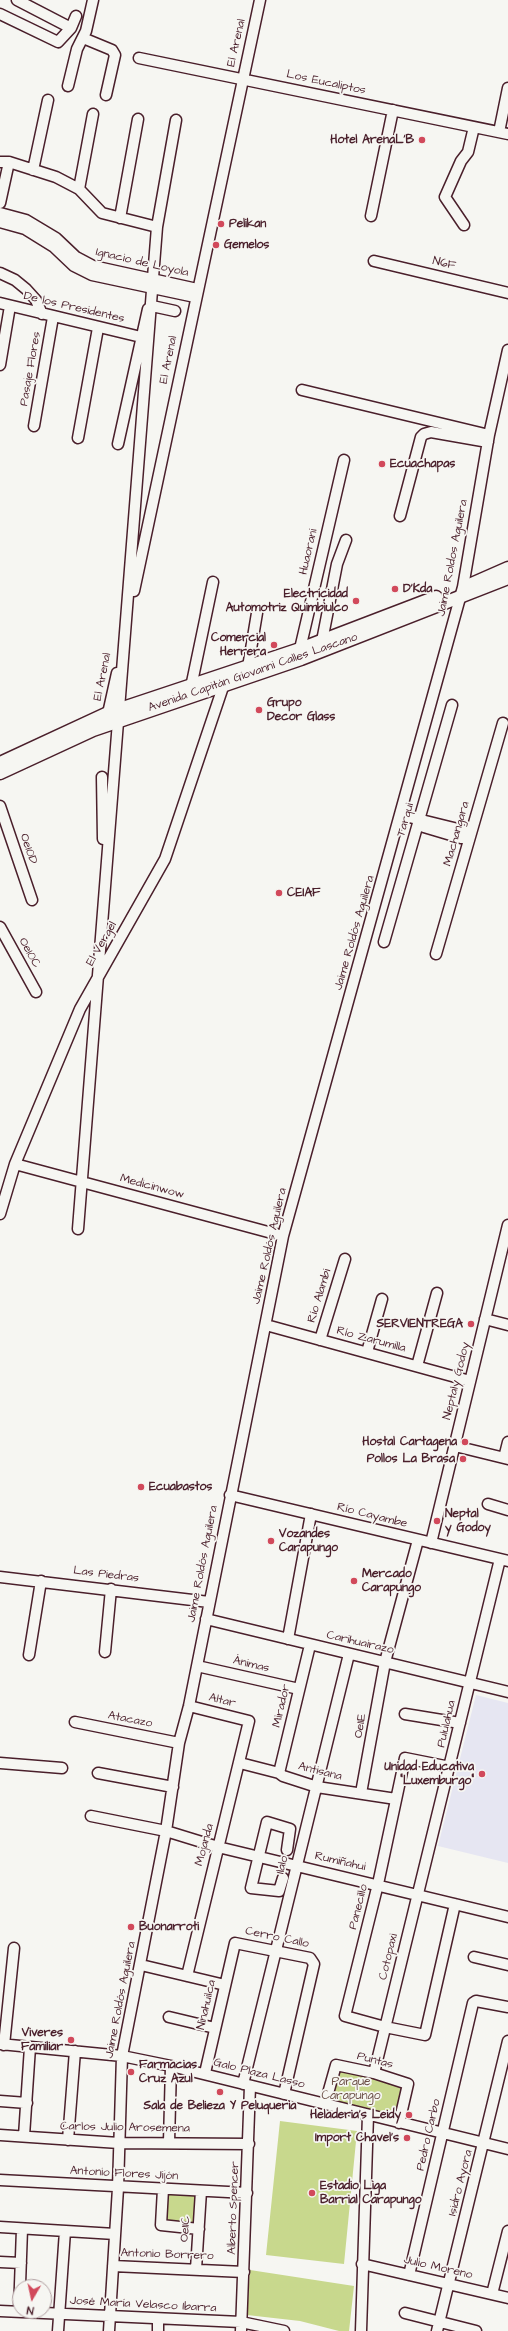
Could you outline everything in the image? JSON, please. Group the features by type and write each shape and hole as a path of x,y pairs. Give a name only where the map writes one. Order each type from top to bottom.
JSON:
{"main road":[{"name":"Avenida Capitán Giovanni Calles Lascano","path":"0,773 107,719 224,686 462,592 508,568"},
{"name":"Avenida Capitán Giovanni Calles Lascano","path":"0,762 191,687 322,640 462,592 508,578"}],"street":[{"path":"17,0 71,28"},
{"path":"68,86 77,49 86,31 93,0"},
{"name":"El Arenal","path":"107,719 196,293 260,0"},
{"path":"0,14 55,42 62,41 71,28 76,16"},
{"path":"83,38 112,50 115,55 106,96"},
{"name":"Los Eucaliptos","path":"139,58 504,133"},
{"path":"504,133 508,88"},
{"path":"33,170 48,100"},
{"path":"371,216 393,110"},
{"path":"79,189 93,114"},
{"path":"120,218 138,119"},
{"path":"78,1229 157,228 176,120"},
{"path":"464,225 445,197 461,161 468,152 474,127"},
{"path":"0,203 5,162 56,177 79,189 102,213 157,228"},
{"name":"Ignacio de Loyola","path":"0,213 26,220 57,244 74,266 92,275 196,293"},
{"name":"Ignacio de Loyola","path":"0,222 25,228 57,244"},
{"name":"N6F","path":"374,261 508,293"},
{"path":"0,273 15,280 26,289 36,300 42,314"},
{"path":"0,365 5,304"},
{"name":"De los Presidentes","path":"5,304 98,328 141,337"},
{"path":"118,444 148,309 152,306 175,311"},
{"name":"Pasaje Flores","path":"34,426 53,317"},
{"path":"78,438 98,328"},
{"name":"Jaime Roldos Aguilera","path":"401,815 462,592 489,439 508,350"},
{"path":"302,390 489,439"},
{"path":"400,516 421,437 424,434 431,432 489,439"},
{"name":"Huaorani","path":"300,649 344,460"},
{"path":"322,640 337,564 346,540"},
{"path":"191,687 213,582"},
{"path":"248,667 257,614"},
{"name":"El Vergel","path":"0,1214 5,1177 15,1164 80,1009 165,859 224,686"},
{"name":"Tarqui","path":"384,942 452,705"},
{"name":"Machangara","path":"436,954 504,723"},
{"path":"102,777 106,962"},
{"name":"Oe10D","path":"0,806 32,900"},
{"path":"401,815 419,821 426,820 462,830 470,836"},
{"name":"Jaime Roldós Aguilera","path":"109,2331 118,2188 122,2056 141,1965 166,1830 179,1743 189,1706 283,1236 401,815"},
{"name":"Oe10C","path":"0,927 36,992"},
{"name":"Medicinwow","path":"15,1164 283,1236"},
{"name":"Neptaly Godoy","path":"431,1543 508,1225"},
{"name":"Río Alambi","path":"320,1340 345,1259"},
{"path":"417,1366 437,1293"},
{"path":"367,1352 382,1299"},
{"path":"485,1319 508,1325"},
{"name":"Río Zarumilla","path":"266,1325 470,1381"},
{"path":"455,1446 506,1459 508,1442"},
{"name":"Río Cayambe","path":"230,1495 504,1560"},
{"path":"488,1504 508,1510"},
{"path":"288,1639 311,1514"},
{"name":"Oe11E","path":"361,1793 385,1662 418,1540"},
{"name":"Pululahua","path":"419,1894 470,1682 504,1560"},
{"name":"Las Piedras","path":"0,1577 111,1589 209,1602"},
{"path":"29,1655 41,1581"},
{"path":"105,1652 111,1589"},
{"name":"Carihuairazo","path":"206,1619 508,1692"},
{"name":"Mirador","path":"279,1773 310,1645"},
{"name":"Ilalo","path":"247,2085 296,1866 317,1787 349,1654"},
{"name":"Ánimas","path":"196,1666 299,1689"},
{"name":"Altar","path":"189,1706 249,1721"},
{"path":"405,1714 460,1724"},
{"name":"Mojanda","path":"187,1976 249,1721"},
{"name":"Atacazo","path":"75,1722 179,1743"},
{"name":"Panecillo","path":"385,2027 345,2016 378,1884 406,1758 450,1767"},
{"path":"0,1763 62,1768"},
{"name":"Antisana","path":"240,1763 279,1773 283,1776 317,1787 396,1799"},
{"path":"98,1773 173,1787"},
{"name":"Rumiñahui","path":"91,1816 166,1830 218,1847 378,1884 508,1917"},
{"path":"283,1878 279,1891 251,1888 260,1857 267,1822 288,1827 291,1832 287,1850"},
{"name":"Cotopaxi","path":"374,2073 419,1894"},
{"path":"385,2027 425,2035 455,1904"},
{"name":"Cerro Callo","path":"235,1943 277,1950 313,1960 314,1964 284,2094"},
{"name":"Ninahuilca","path":"205,2073 235,1943"},
{"path":"2,2045 14,1948"},
{"path":"474,1957 508,1965"},
{"path":"141,1965 225,1985"},
{"name":"Pedro Carbo","path":"409,2275 444,2133 474,2001 508,2007"},
{"path":"169,2017 215,2028"},
{"name":"Isidro Ayora","path":"438,2326 508,2041"},
{"name":"Galo Plaza Lasso","path":"2,2045 122,2056 171,2066 205,2073 247,2085 508,2149"},
{"path":"24,2136 30,2047"},
{"path":"68,2140 75,2051"},
{"name":"Puntas","path":"325,2104 336,2065 374,2073 408,2084 399,2123"},
{"path":"169,2142 171,2066"},
{"name":"Alberto Spencer","path":"241,2327 249,2144 247,2085"},
{"path":"0,2101 27,2103"},
{"path":"361,2331 368,2115"},
{"name":"Carlos Julio Arosemena","path":"0,2135 119,2143 169,2142 249,2144"},
{"name":"Antonio Flores Jijón","path":"0,2180 118,2188 247,2193"},
{"path":"163,2189 161,2225 199,2229"},
{"name":"Oe11C","path":"196,2269 201,2191"},
{"path":"0,2227 115,2234"},
{"path":"20,2279 22,2229"},
{"path":"58,2331 65,2231"},
{"path":"492,2294 506,2250 508,2231"},
{"path":"0,2262 21,2263"},
{"name":"Julio Moreno","path":"362,2264 508,2298"},
{"name":"Antonio Borrero","path":"113,2266 244,2272"},
{"name":"José María Velasco Ibarra","path":"0,2311 12,2312"},
{"path":"405,2313 438,2326 476,2331"},
{"name":"José María Velasco Ibarra","path":"52,2314 158,2319 284,2331"},
{"path":"158,2319 158,2331"}],"shaded area":[{"name":"Unidad Educativa \"Luxemburgo\"","path":"476,1695 508,1703 508,1863 438,1846"}],"green space":[{"name":"Parque Carapungo","path":"337,2067 406,2085 398,2118 328,2101"},
{"name":"Estadio Liga Barrial Carapungo","path":"280,2121 357,2131 344,2264 266,2255"},
{"path":"166,2192 199,2194 195,2226 166,2224 162,2220"},
{"path":"250,2270 354,2286 349,2331 339,2331 300,2321 247,2315"}],"place":[{"name":"Hotel ArenaL‘B","path":"422,140"},
{"name":"Pelikan","path":"221,224"},
{"name":"Gemelos","path":"216,245"},
{"name":"Ecuachapas","path":"382,464"},
{"name":"D'Kda","path":"395,589"},
{"name":"Electricidad Automotriz Quimbiulco","path":"356,601"},
{"name":"Comercial Herrera","path":"274,645"},
{"name":"Grupo Decor Glass","path":"259,710"},
{"name":"CEIAF","path":"279,893"},
{"name":"SERVIENTREGA","path":"471,1324"},
{"name":"Hostal Cartagena","path":"465,1442"},
{"name":"Pollos La Brasa","path":"463,1459"},
{"name":"Ecuabastos","path":"141,1487"},
{"name":"Neptal y Godoy","path":"437,1521"},
{"name":"Vozandes Carapungo","path":"271,1541"},
{"name":"Mercado Carapungo","path":"354,1581"},
{"name":"Unidad Educativa \"Luxemburgo\"","path":"482,1774"},
{"name":"Buonarroti","path":"131,1927"},
{"name":"Viveres Familiar","path":"71,2040"},
{"name":"Farmacias Cruz Azul","path":"131,2072"},
{"name":"Sala de Belieza Y Peluqueria","path":"220,2092"},
{"name":"Heladeria's Leidy","path":"409,2115"},
{"name":"Import Chavel's","path":"407,2138"},
{"name":"Estadio Liga Barrial Carapungo","path":"312,2193"}]}
